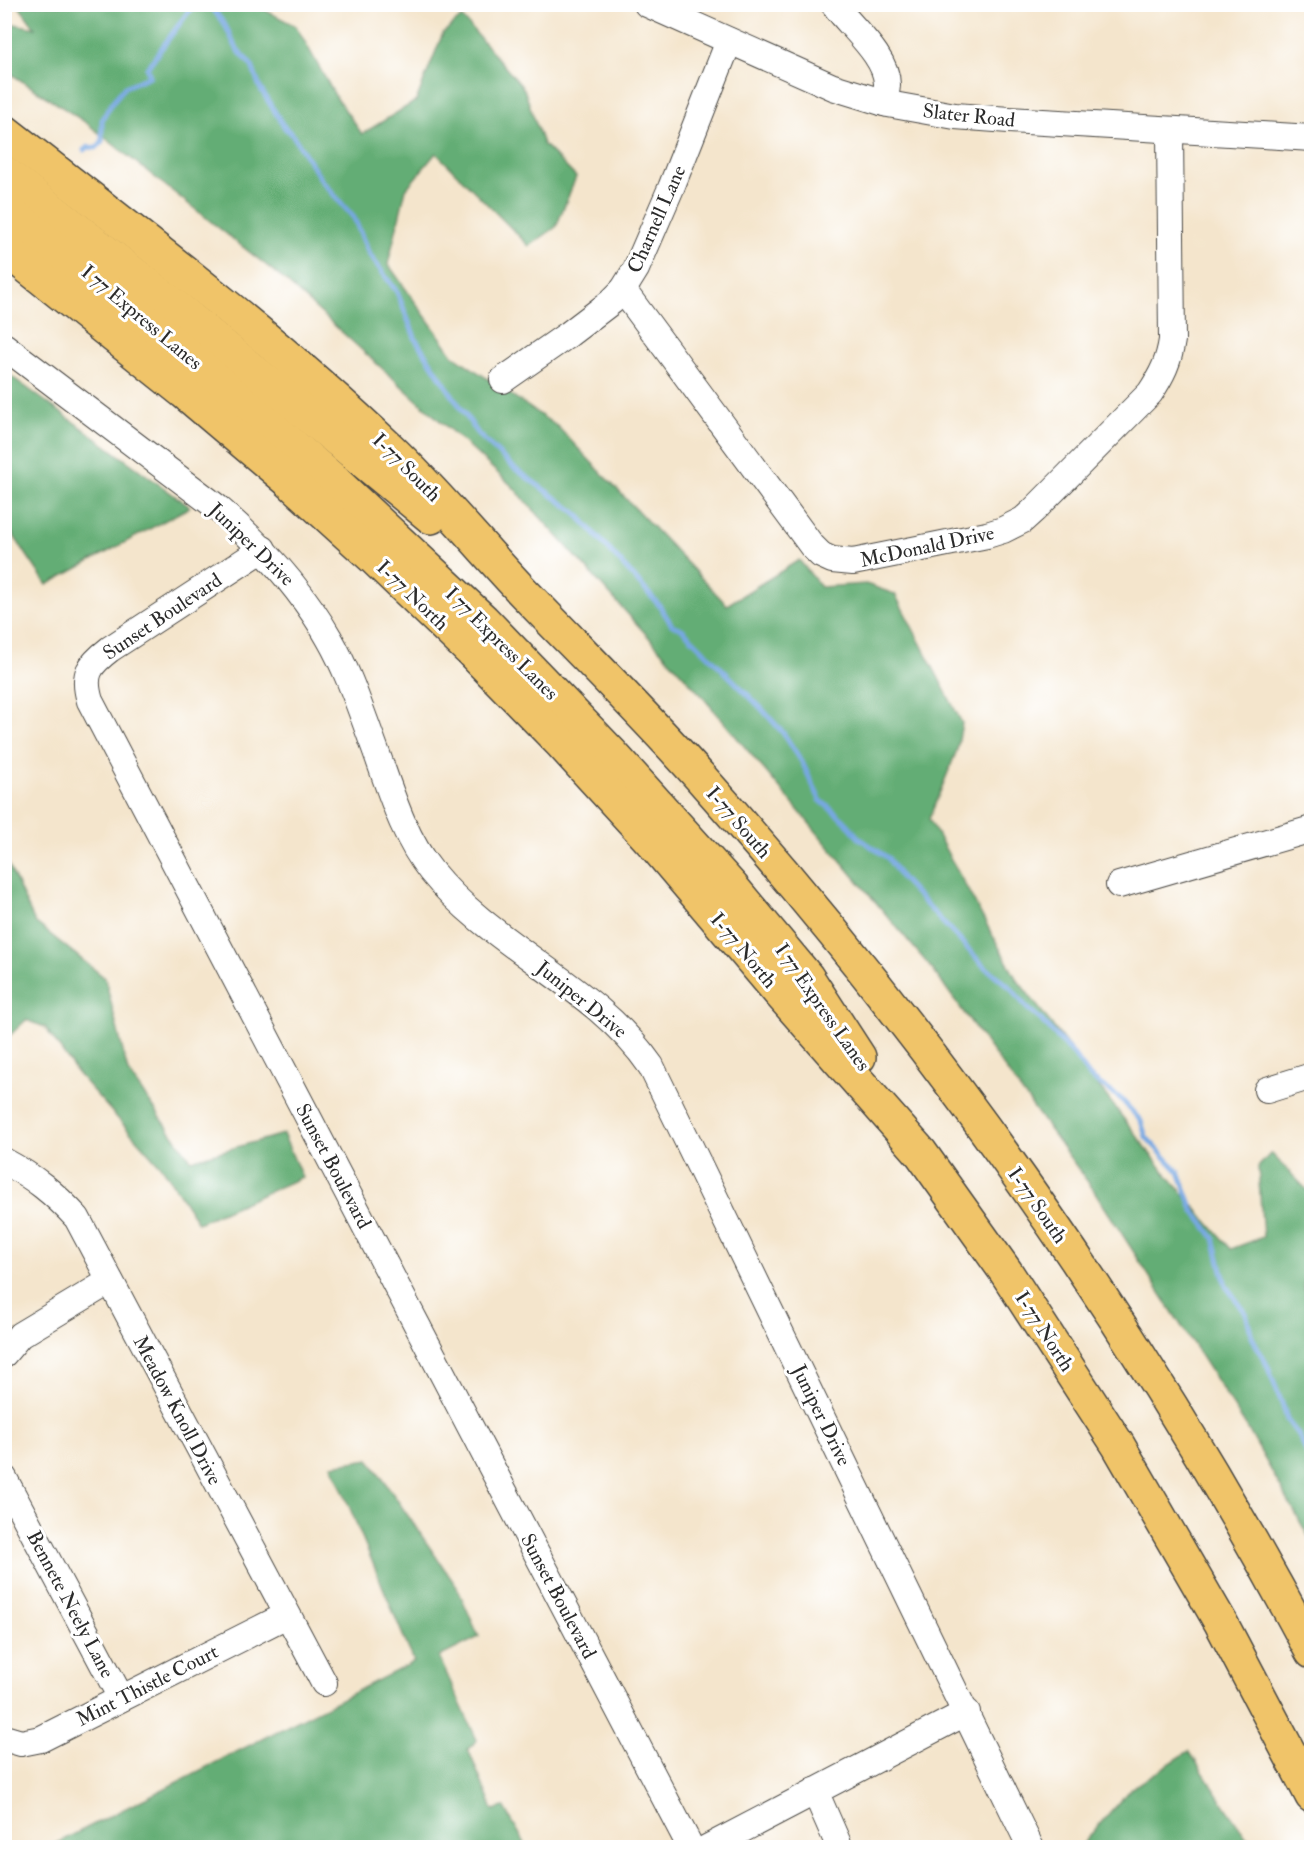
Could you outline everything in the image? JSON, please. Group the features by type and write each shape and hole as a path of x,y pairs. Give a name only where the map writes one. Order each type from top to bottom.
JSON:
{"highway":[{"name":"I-77 South","path":"4,131 190,276 349,411 427,485 525,594 651,723 757,842 881,992 1060,1235 1216,1482 1311,1652"},
{"name":"I 77 Express Lanes","path":"4,172 169,301 525,594"},
{"name":"I 77 Express Lanes","path":"4,207 166,337 329,476 483,620 596,737 732,887 807,977 921,1153"},
{"name":"I-77 North","path":"4,248 184,392 288,480 375,559 478,658 562,744 652,842 779,992 921,1153 1006,1272 1118,1445 1221,1623 1311,1796"}],"street":[{"name":"Slater Road","path":"647,4 833,87 884,103 956,116 1311,138"},
{"path":"834,4 872,49 882,65 887,82 884,103"},
{"name":"Charnell Lane","path":"503,380 569,334 623,290 636,269 671,188 729,40"},
{"name":"McDonald Drive","path":"623,290 812,546 822,555 832,560 853,562 1004,530 1023,520 1034,510 1150,393 1164,372 1172,340 1170,131"},
{"name":"Juniper Drive","path":"4,346 218,508 263,549 300,591 330,640 352,688 405,829 429,870 466,909 617,1025 638,1046 651,1066 1031,1848"},
{"name":"Sunset Boulevard","path":"263,549 93,662 86,688 90,701 691,1848"},
{"path":"1119,885 1311,829"},
{"path":"1267,1090 1311,1076"},
{"name":"Meadow Knoll Drive","path":"4,1161 32,1175 55,1194 77,1218 324,1683"},
{"path":"4,1354 20,1335 110,1281"},
{"name":"Bennete Neely Lane","path":"4,1478 122,1698"},
{"name":"Mint Thistle Court","path":"4,1738 21,1743 41,1739 287,1615"},
{"path":"706,1848 966,1712"},
{"path":"815,1791 840,1848"}],"green space":[{"path":"18,5 255,5 296,26 336,97 362,134 416,101 443,33 462,17 524,89 543,144 576,177 556,227 529,246 436,153 406,189 388,264 453,355 558,427 727,605 799,560 821,587 866,584 895,594 962,723 957,750 929,819 1016,978 1163,1170 1231,1249 1263,1237 1258,1167 1271,1153 1311,1194 1311,1269 1303,1285 1312,1310 1311,1541 1246,1426 1093,1189 932,969 701,695 512,486 281,277 85,122 5,70 4,22 35,28"},
{"path":"4,371 190,507 47,585 5,523"},
{"path":"4,855 35,922 105,978 128,1072 191,1160 283,1134 302,1177 198,1223 164,1170 77,1073 45,1027 26,1020 5,1040"},
{"path":"369,1459 457,1587 479,1637 439,1657 477,1740 468,1749 493,1810 504,1807 527,1847 49,1847 414,1662 332,1465"},
{"path":"1189,1751 1246,1837 1260,1847 1080,1847 1130,1789"}],"waterway":[{"path":"84,150 89,147 96,148 102,142 102,120 113,101 125,87 150,76 147,68 194,4"},
{"path":"209,4 225,25 237,49 252,66 260,88 285,128 292,134 322,181 354,218 369,254 397,292 416,340 478,434 514,468 575,512 659,605 672,625 682,629 784,734 802,762 820,800 846,822 859,838 888,858 902,879 984,966 1011,988 1027,1008 1074,1055 1090,1077 1120,1098 1141,1121 1146,1137 1179,1172 1193,1210 1214,1238 1226,1286 1246,1313 1252,1337 1267,1365 1287,1420 1299,1436 1312,1464"}]}
